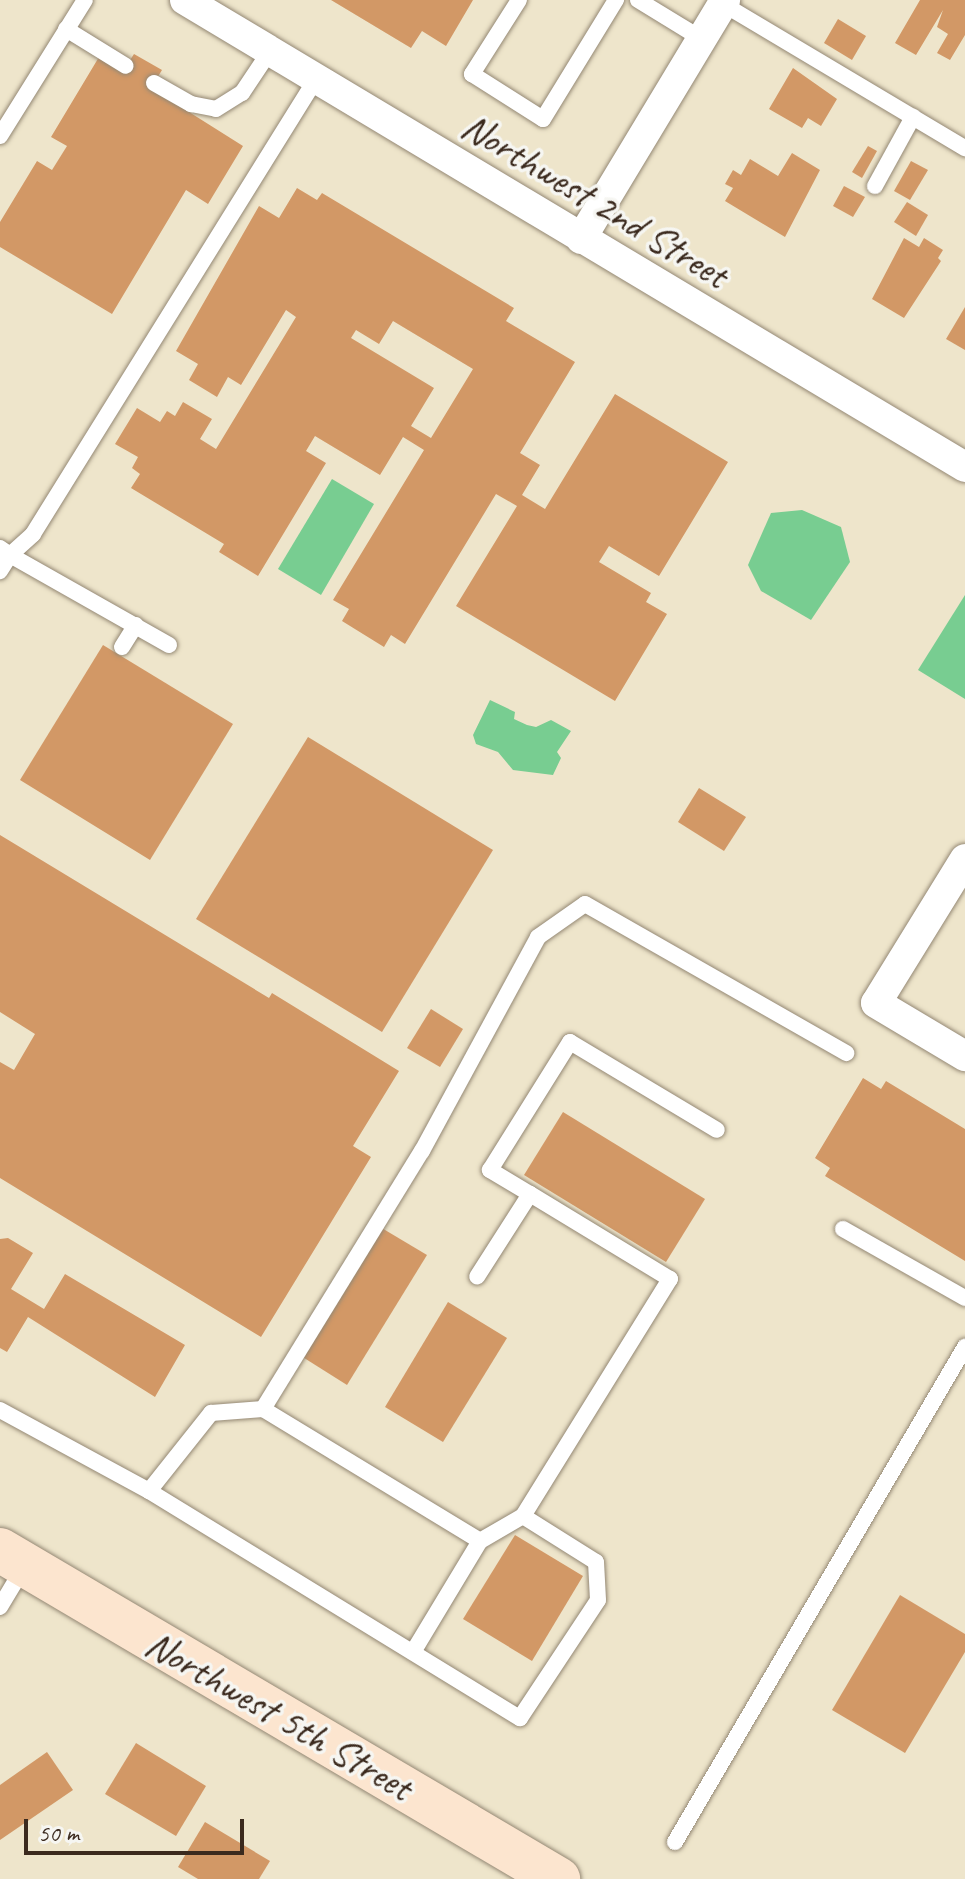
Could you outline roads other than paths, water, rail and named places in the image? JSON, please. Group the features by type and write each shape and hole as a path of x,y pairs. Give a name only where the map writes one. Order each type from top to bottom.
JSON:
{"street":[{"name":"Northwest 2nd Street","path":"185,0 965,467"},
{"path":"581,239 724,2"},
{"path":"965,859 876,1003 965,1056"},
{"name":"Northwest 5th Street","path":"13,1558 558,1879"}],"lane":[{"path":"0,136 85,0"},
{"path":"519,0 472,74 543,119 616,0"},
{"path":"638,0 702,39"},
{"path":"724,2 965,148"},
{"path":"66,29 126,66"},
{"path":"154,83 191,104 216,109 242,93 270,51"},
{"path":"0,571 5,552 33,534 316,79"},
{"path":"875,186 913,117"},
{"path":"5,552 169,645"},
{"path":"122,647 136,625"},
{"path":"263,1409 422,1151 538,937 585,904 846,1053"},
{"path":"413,1652 480,1541 523,1516 670,1279 490,1170 570,1042 717,1130"},
{"path":"477,1277 530,1194"},
{"path":"843,1229 965,1298"},
{"path":"675,1842 965,1347"},
{"path":"149,1491 211,1413 263,1409 480,1541"},
{"path":"0,1410 149,1491 520,1718 598,1600 596,1562 523,1516"},
{"path":"0,1607 13,1558"}]}
